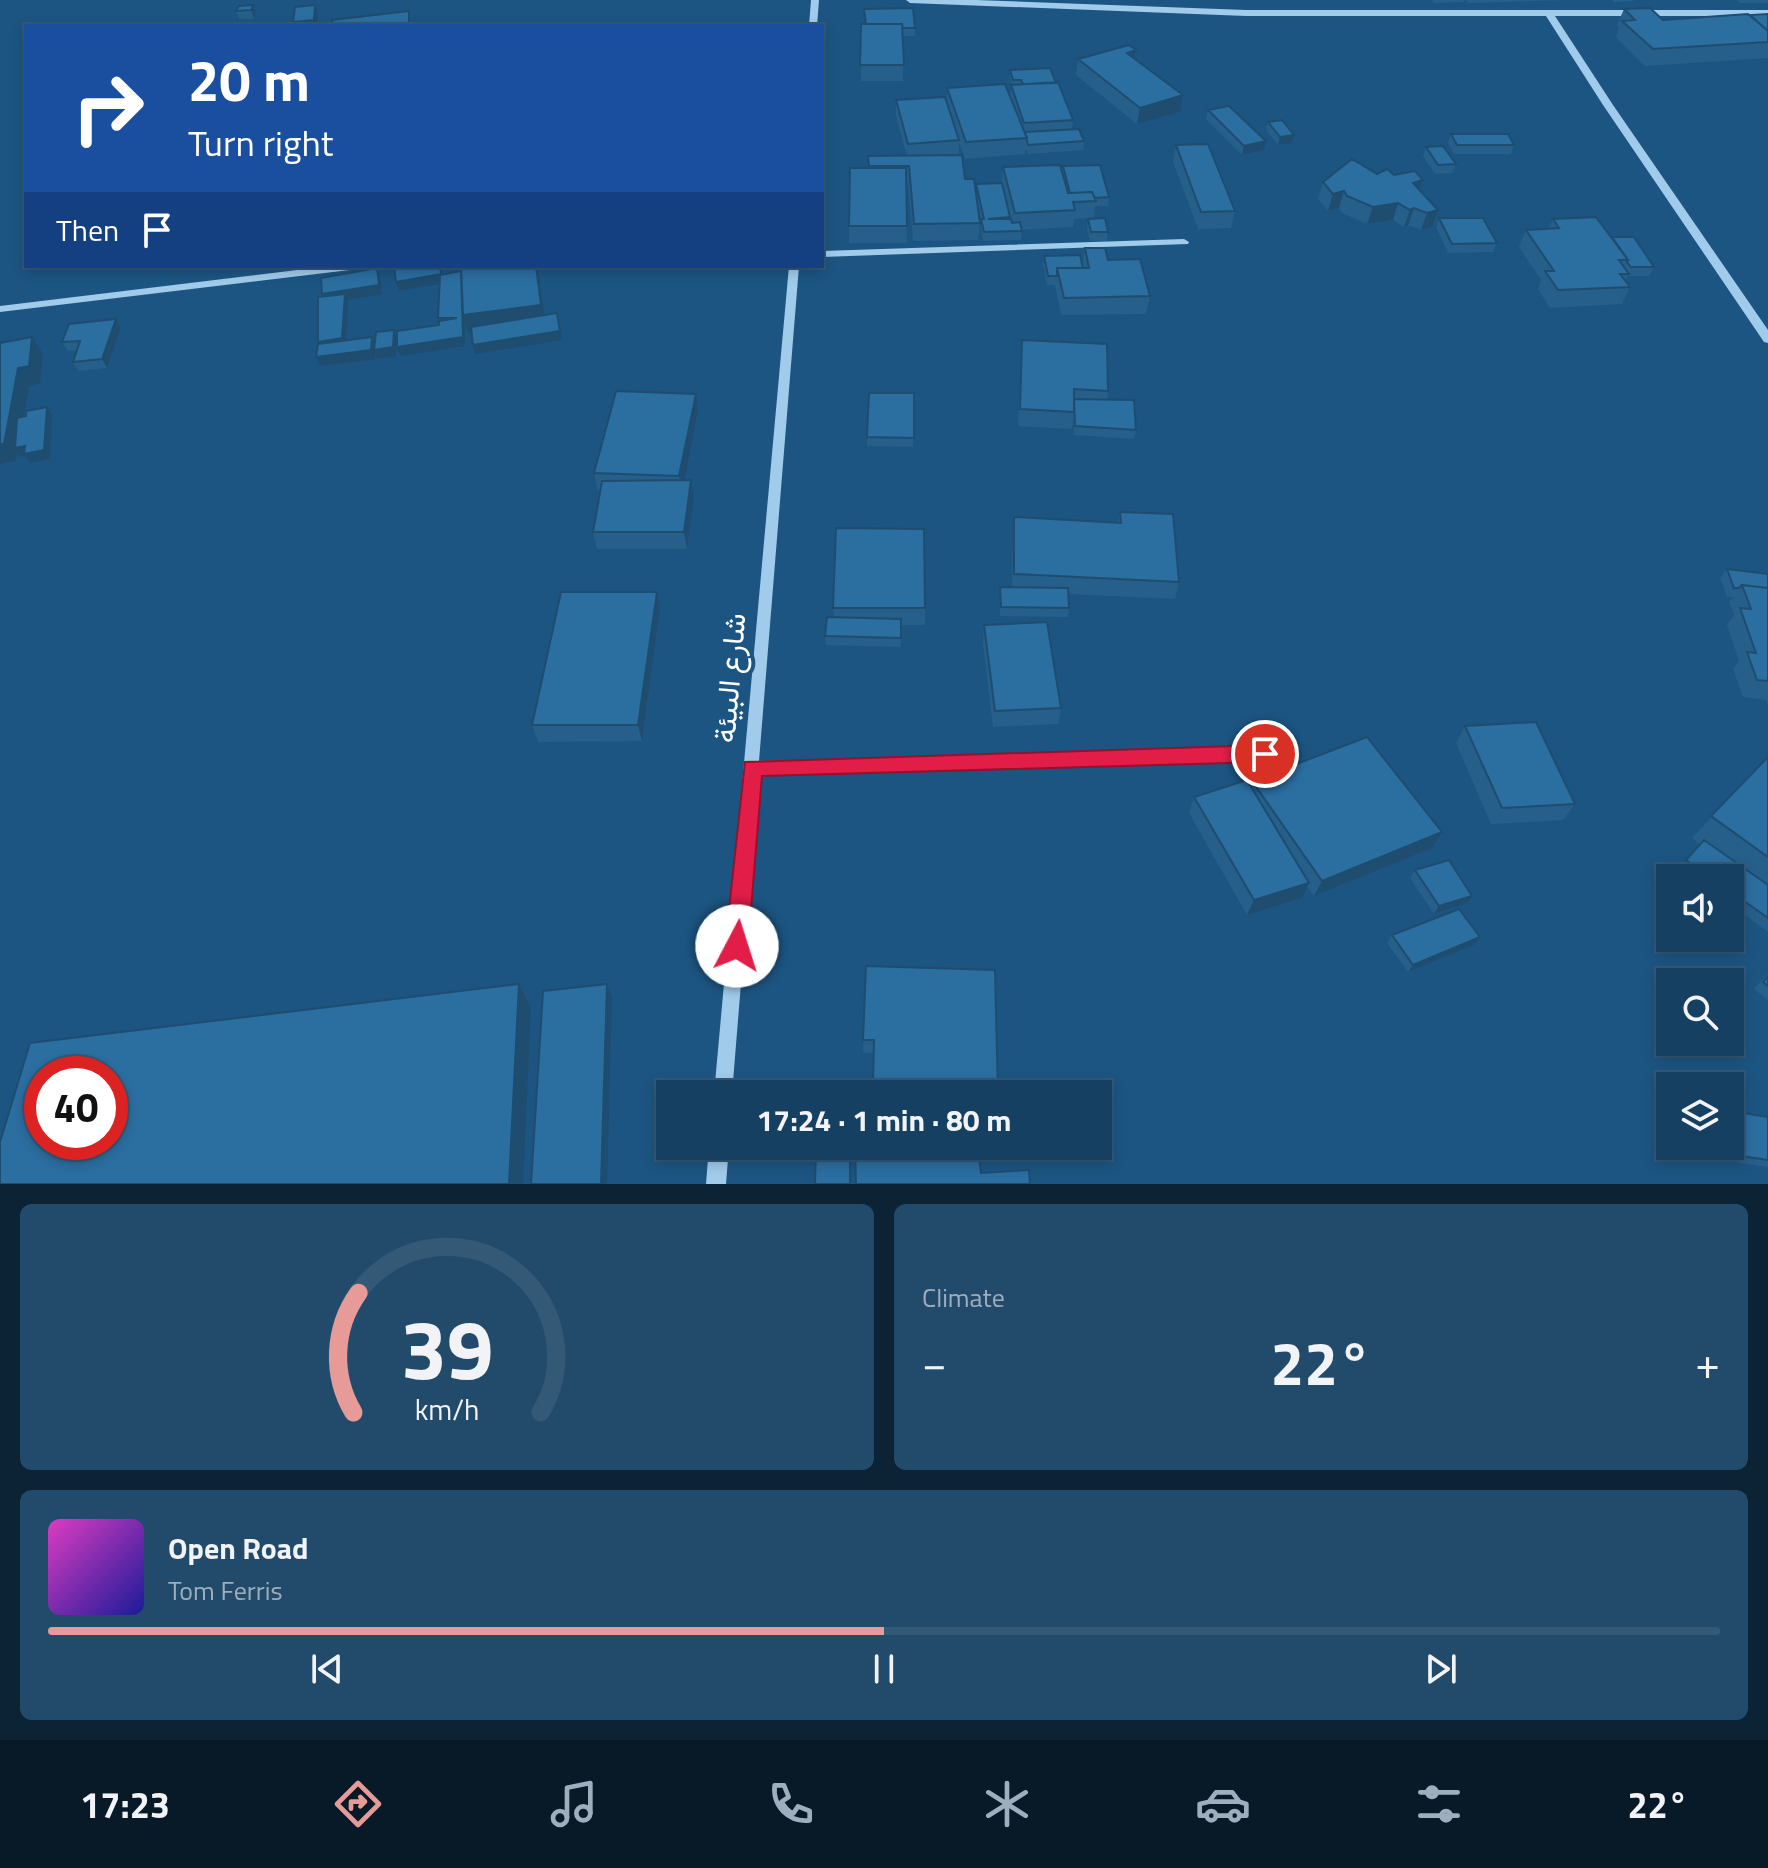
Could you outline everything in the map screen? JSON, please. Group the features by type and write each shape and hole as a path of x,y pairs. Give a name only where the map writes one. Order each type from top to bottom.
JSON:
{"street":[{"path":"813,24 815,0"},
{"path":"910,0 1246,13 1768,13"},
{"path":"1240,0 1246,13"},
{"path":"1605,0 1616,13"},
{"path":"1549,13 1768,339"},
{"path":"824,254 1184,242"},
{"path":"0,309 341,268"},
{"name":"شارع البيئة","path":"724,1080 794,268"},
{"path":"752,768 1265,754"},
{"path":"716,1184 718,1160"}],"building":[{"path":"253,5 251,10 236,11 239,6"},
{"path":"315,5 314,20 293,22 295,7"},
{"path":"913,8 915,28 903,28 902,24 866,24 864,9"},
{"path":"1650,8 1663,20 1748,14 1768,31 1768,42 1653,49 1622,21 1635,20 1624,9"},
{"path":"409,11 409,24 332,24 332,20"},
{"path":"1768,14 1768,31 1750,15"},
{"path":"861,24 902,24 904,65 860,65"},
{"path":"1129,45 1136,50 1127,53 1183,95 1140,108 1078,59"},
{"path":"1050,68 1056,83 1023,84 1021,80 1013,80 1010,70"},
{"path":"1058,82 1073,120 1024,123 1011,85"},
{"path":"1005,84 1027,138 966,142 947,88"},
{"path":"945,97 959,140 908,144 896,100"},
{"path":"1229,106 1266,141 1244,146 1208,110"},
{"path":"1282,120 1294,135 1280,137 1268,122"},
{"path":"1079,129 1084,141 1028,145 1025,132"},
{"path":"1451,134 1508,134 1514,145 1457,145"},
{"path":"1208,144 1235,211 1201,212 1176,145"},
{"path":"1443,146 1456,164 1438,165 1426,147"},
{"path":"962,155 965,179 974,179 980,223 914,224 909,166 869,166 868,156"},
{"path":"1352,159 1377,174 1387,169 1394,175 1415,171 1423,180 1413,183 1438,210 1427,213 1414,208 1410,210 1398,203 1373,207 1347,196 1344,191 1333,194 1323,182"},
{"path":"1060,165 1068,193 1092,192 1096,201 1073,202 1075,210 1015,213 1003,167"},
{"path":"1100,165 1109,197 1095,198 1092,192 1070,193 1063,166"},
{"path":"850,168 906,168 907,226 849,226"},
{"path":"1002,183 1010,217 988,219 1020,222 1022,231 984,232 976,184"},
{"path":"1596,217 1628,260 1619,260 1629,274 1620,274 1630,287 1558,290 1545,271 1554,271 1526,230 1559,228 1553,219"},
{"path":"1105,218 1108,232 1091,232 1088,219"},
{"path":"1439,218 1483,218 1497,243 1452,244"},
{"path":"1612,237 1634,237 1654,267 1631,267"},
{"path":"1085,248 1105,248 1108,260 1140,259 1150,296 1064,298 1057,268 1089,268"},
{"path":"1080,255 1083,268 1057,268 1057,276 1048,276 1044,256"},
{"path":"377,268 379,285 322,294 321,278"},
{"path":"394,268 440,268 441,274 396,282"},
{"path":"461,268 536,268 541,305 463,315"},
{"path":"461,271 463,337 397,347 397,331 439,325 439,321 457,318 438,318 440,275"},
{"path":"345,294 342,338 318,342 318,297"},
{"path":"557,313 560,331 473,345 471,327"},
{"path":"116,319 102,359 73,362 80,341 62,342 69,324"},
{"path":"394,330 393,347 374,350 376,332"},
{"path":"32,337 29,366 18,368 4,444 0,444 0,343"},
{"path":"372,337 371,350 316,357 318,344"},
{"path":"1022,340 1107,344 1108,391 1074,389 1074,412 1020,409"},
{"path":"616,391 696,394 679,476 594,473"},
{"path":"869,393 914,393 914,438 867,437"},
{"path":"1074,399 1134,400 1136,430 1075,426"},
{"path":"47,407 44,450 24,454 25,446 15,448 17,418 26,416 26,411"},
{"path":"691,480 684,532 593,532 602,481"},
{"path":"1120,512 1173,514 1179,582 1014,574 1014,517 1121,523"},
{"path":"836,528 924,529 925,608 833,608"},
{"path":"1727,569 1768,574 1768,588 1742,585 1734,588"},
{"path":"1742,585 1768,588 1768,681 1757,680 1747,652 1756,653 1740,608 1751,609"},
{"path":"1000,587 1068,588 1069,608 1001,607"},
{"path":"561,592 657,592 638,725 532,725"},
{"path":"827,617 901,619 901,638 825,636"},
{"path":"1047,622 1061,708 995,711 984,625"},
{"path":"1536,722 1575,804 1502,808 1465,726"},
{"path":"1367,737 1442,832 1322,881 1252,781"},
{"path":"1768,757 1768,857 1711,816"},
{"path":"1247,780 1309,883 1254,900 1194,797"},
{"path":"1704,840 1738,864 1692,864 1686,860"},
{"path":"1449,860 1472,896 1439,906 1415,870"},
{"path":"1744,868 1768,885 1768,918 1744,901"},
{"path":"1459,909 1480,937 1413,965 1392,935"},
{"path":"866,966 995,970 998,1080 873,1080 874,1040 863,1040"},
{"path":"519,984 509,1184 0,1184 0,1142 24,1063 24,1160 128,1160 128,1056 26,1056 30,1043"},
{"path":"607,984 601,1184 531,1184 543,991"},
{"path":"1744,1113 1768,1117 1768,1160 1744,1156"},
{"path":"816,1160 850,1160 850,1184 815,1184"},
{"path":"855,1160 980,1160 981,1173 1029,1170 1030,1184 856,1184"}],"route":[{"path":"737,946 752,768 1265,754"}]}
